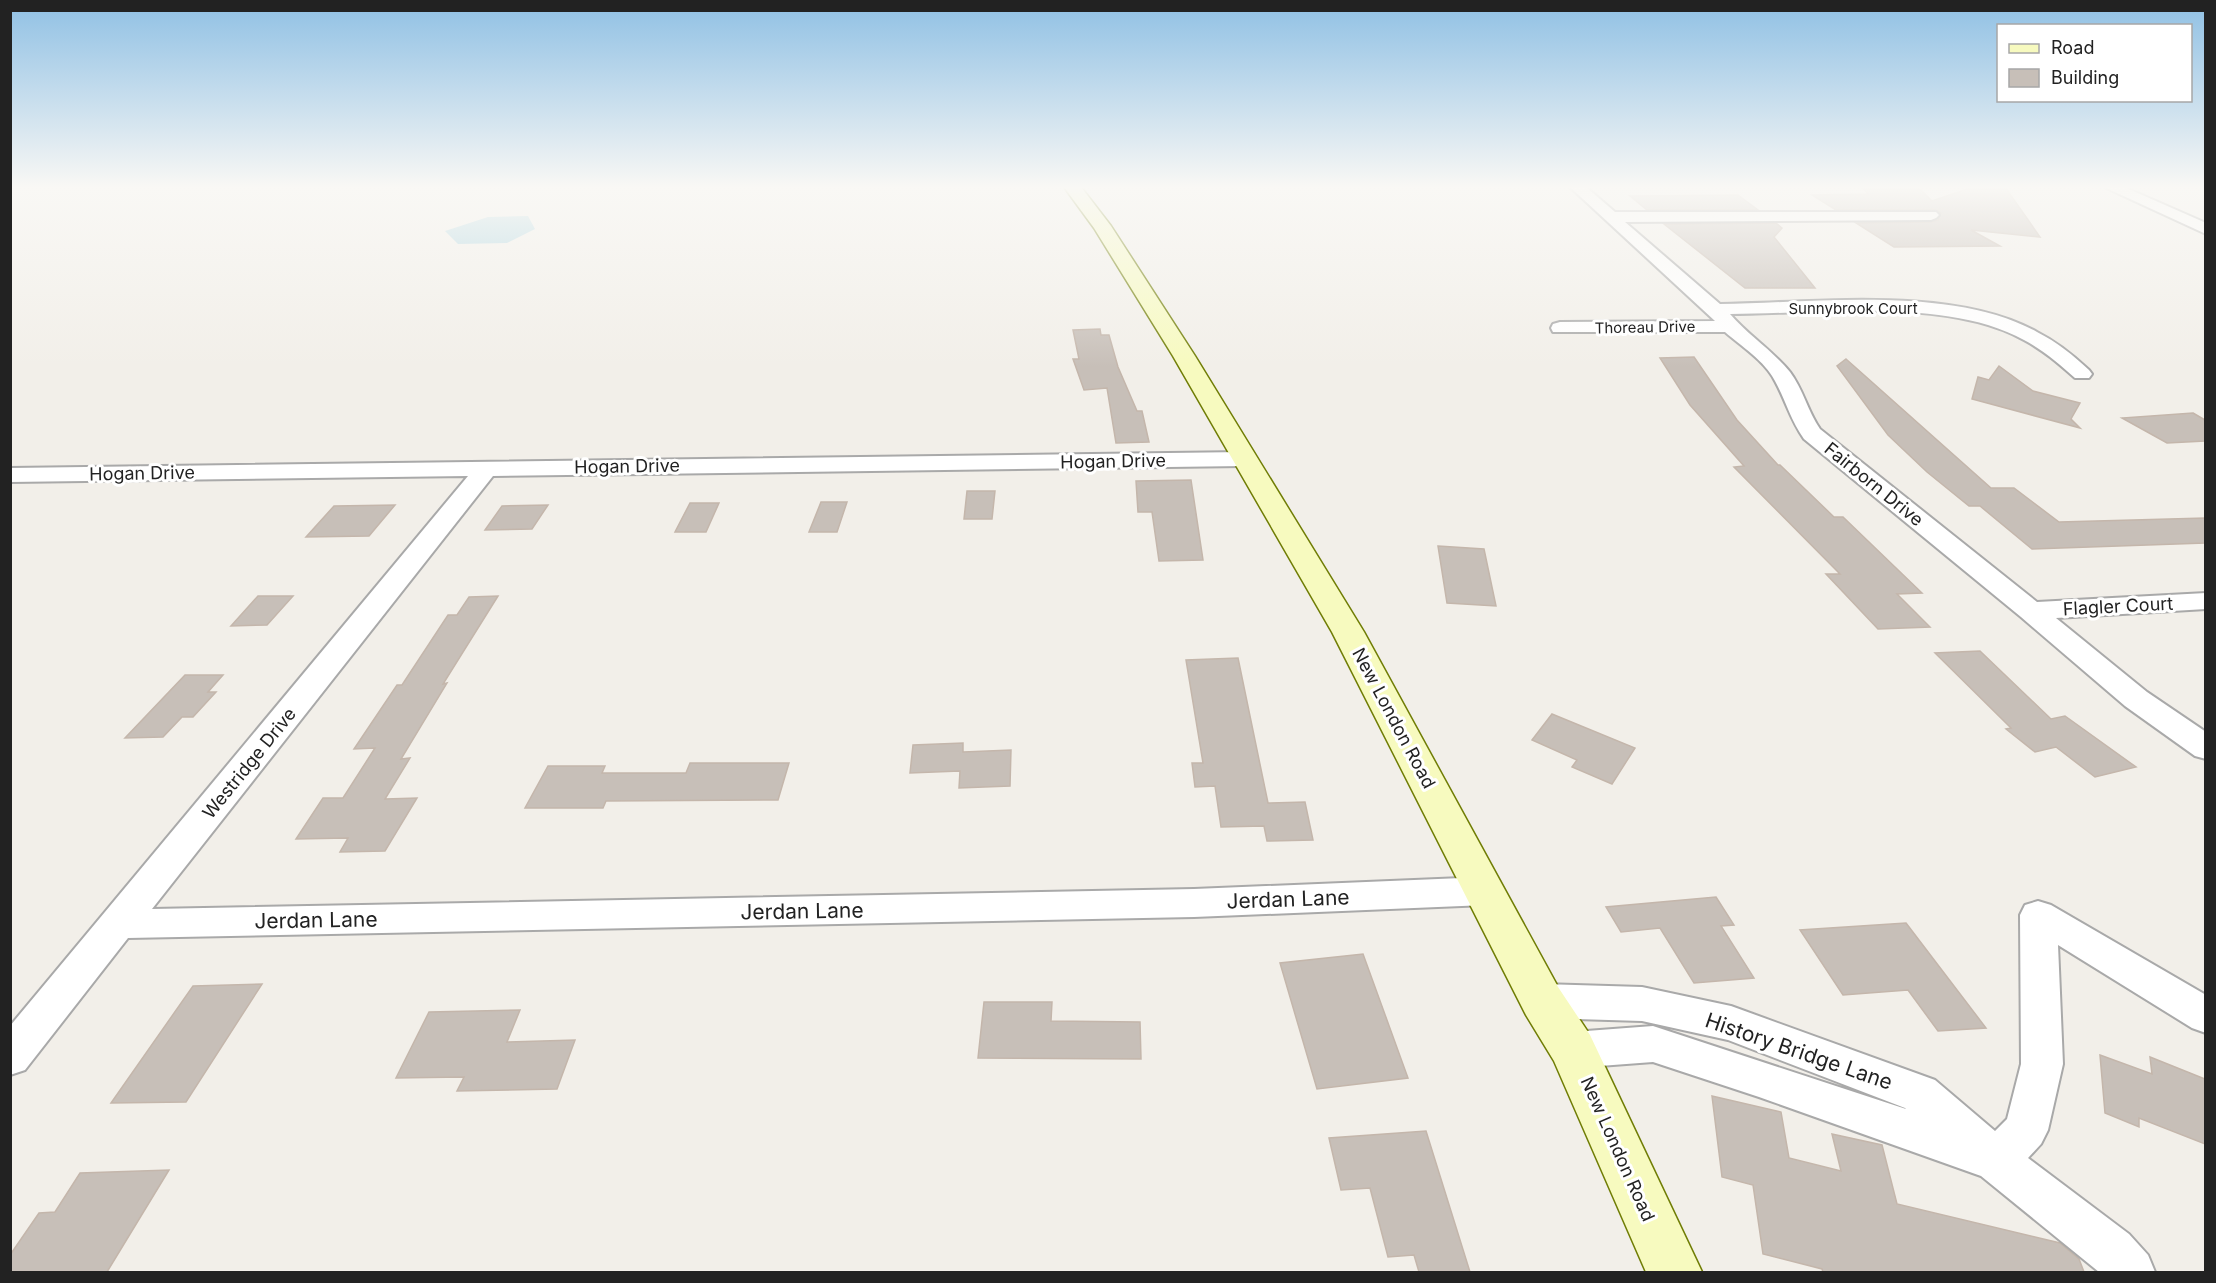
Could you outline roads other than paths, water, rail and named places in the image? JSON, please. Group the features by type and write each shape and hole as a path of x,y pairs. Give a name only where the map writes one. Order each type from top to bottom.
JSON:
{"street":[{"name":"New London Road","path":"1115,247 1184,356 1348,632 1542,1001 1573,1050 1674,1272"},
{"name":"Fairborn Drive","path":"1643,247 1771,362 1784,378 1800,416 1812,434 2136,699 2205,748"},
{"name":"Sunnybrook Court","path":"1723,318 1909,306 1951,311 1995,321 2032,335 2064,355 2082,374"},
{"name":"Thoreau Drive","path":"1560,328 1723,318"},
{"name":"Hogan Drive","path":"10,475 1245,459"},
{"name":"Westridge Drive","path":"10,1057 487,468"},
{"name":"Flagler Court","path":"2031,611 2205,601"},
{"name":"Jerdan Lane","path":"119,924 1182,903 1486,891"},
{"path":"1996,1160 2026,1130 2042,1064 2038,915 2205,1016"},
{"name":"History Bridge Lane","path":"1542,1001 1642,1004 1731,1023 1920,1094 1996,1160 2112,1251 2131,1272"},
{"name":"History Bridge Lane","path":"1573,1050 1653,1044 1996,1160"}]}
